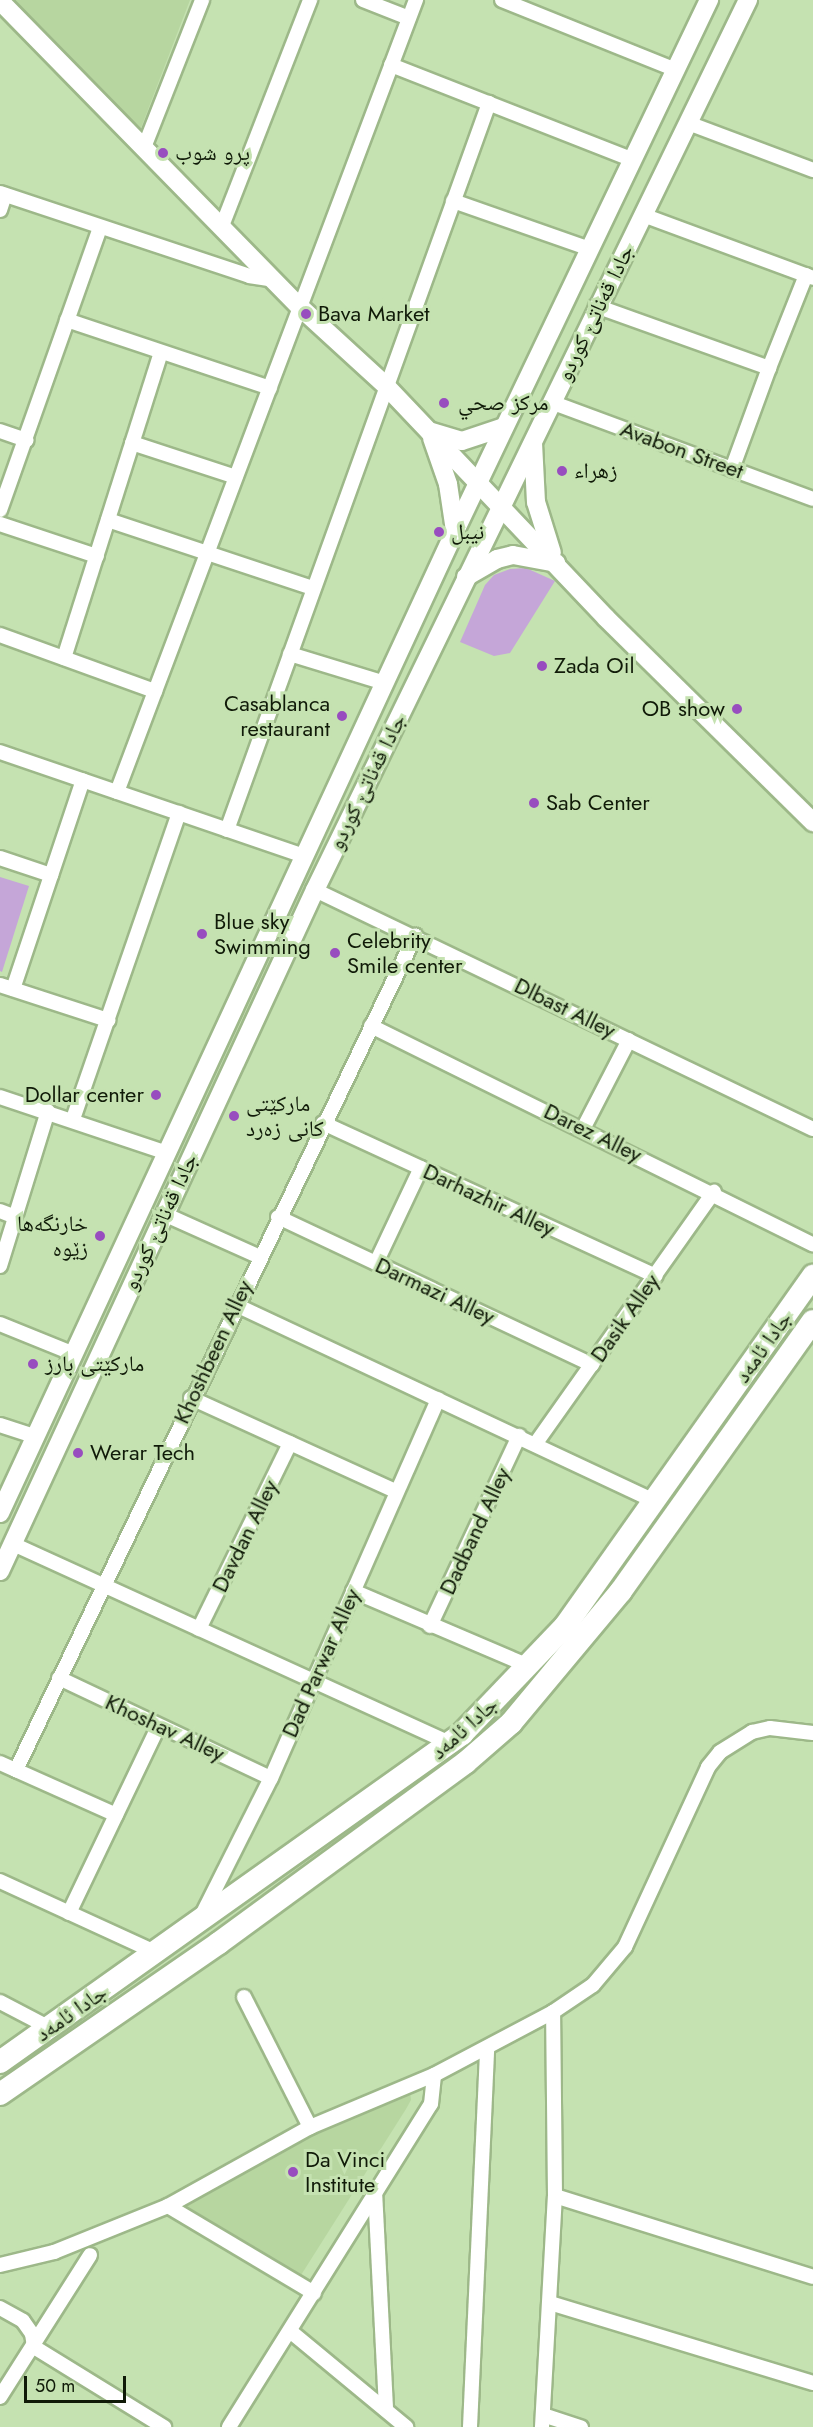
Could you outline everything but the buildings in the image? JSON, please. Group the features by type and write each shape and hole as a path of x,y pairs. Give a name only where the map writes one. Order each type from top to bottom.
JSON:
{"main road":[{"name":"جادا ئامەد","path":"0,2062 452,1744 566,1625 656,1502 813,1276"},
{"name":"جادا ئامەد","path":"0,2094 219,1943 496,1737 531,1701 621,1591 813,1321"},
{"path":"777,1327 798,1343"},
{"path":"751,1364 772,1378"}],"street":[{"path":"0,0 145,145 273,280 386,386 616,629 813,822"},
{"path":"145,145 202,0"},
{"path":"222,226 310,0"},
{"path":"363,0 409,18"},
{"path":"117,792 416,0"},
{"path":"502,0 524,4 676,70"},
{"name":"جادا قەناتێ کوردو","path":"0,1513 455,531 709,0"},
{"name":"جادا قەناتێ کوردو","path":"0,1571 315,890 596,306 748,0"},
{"path":"391,65 633,160"},
{"path":"227,830 489,103"},
{"path":"688,123 813,170"},
{"path":"0,210 3,194 249,276 273,280"},
{"path":"453,201 590,249"},
{"path":"643,215 809,277 769,368 732,469"},
{"path":"0,510 100,228"},
{"path":"596,306 769,368"},
{"path":"67,320 270,388"},
{"path":"64,658 161,353"},
{"name":"Avabon Street","path":"551,402 813,498"},
{"path":"429,431 462,441 504,427"},
{"path":"0,431 26,440"},
{"path":"429,431 448,484 455,531"},
{"path":"533,438 540,519 556,563"},
{"path":"132,443 236,477"},
{"path":"108,520 313,588"},
{"path":"0,524 97,556"},
{"path":"465,578 497,559 513,555 556,563"},
{"path":"0,635 155,691"},
{"path":"290,654 385,683"},
{"path":"0,752 304,856"},
{"path":"83,780 51,875 7,987 108,1020"},
{"path":"73,1119 179,813"},
{"path":"0,858 51,875"},
{"name":"Dlbast Alley","path":"315,890 813,1129"},
{"name":"Khoshbeen Alley","path":"16,1770 258,1256 415,936"},
{"name":"Darez Alley","path":"371,1026 714,1192 813,1244"},
{"path":"583,1129 629,1040"},
{"path":"0,1098 73,1119 166,1153"},
{"path":"0,1266 48,1111"},
{"name":"Darhazhir Alley","path":"323,1123 654,1276"},
{"path":"376,1263 421,1168"},
{"name":"Dasik Alley","path":"536,1443 714,1192"},
{"path":"0,1211 15,1216"},
{"path":"164,1214 258,1256"},
{"name":"Darmazi Alley","path":"278,1217 592,1365"},
{"path":"236,1305 536,1443 656,1502"},
{"path":"0,1324 74,1354"},
{"path":"191,1398 397,1492"},
{"name":"Dad Parwar Alley","path":"198,1924 271,1778 438,1399"},
{"path":"0,1425 36,1437"},
{"name":"Dadband Alley","path":"430,1626 519,1436"},
{"name":"Davdan Alley","path":"199,1629 290,1443"},
{"path":"13,1544 452,1744"},
{"path":"353,1591 430,1626 529,1666"},
{"name":"Khoshav Alley","path":"59,1678 158,1727 271,1778"},
{"path":"69,1913 158,1727"},
{"path":"0,2265 54,2252 168,2206 310,2127 434,2075 553,2012 593,1985 625,1947 708,1767 720,1752 735,1740 770,1728 813,1733"},
{"path":"0,1763 116,1815"},
{"path":"0,1881 157,1953"},
{"path":"244,1997 310,2127"},
{"path":"0,2002 50,2028"},
{"path":"553,2012 555,2196 543,2421 581,2427"},
{"path":"471,2427 487,2048"},
{"path":"246,2427 232,2422 431,2104 434,2075"},
{"path":"375,2191 386,2410"},
{"path":"555,2196 813,2277"},
{"path":"168,2206 314,2293"},
{"path":"0,2397 34,2348 90,2255"},
{"path":"549,2303 813,2383"},
{"path":"0,2308 23,2321 32,2334 34,2348"},
{"path":"290,2331 406,2427"},
{"path":"34,2348 164,2427"}],"shaded area":[{"path":"8,0 190,0 139,133"},
{"path":"526,568 555,581 510,653 494,656 460,642 485,585 494,575 510,569"},
{"path":"0,877 29,886 2,972 0,971"},
{"path":"409,2083 411,2100 406,2109 296,2283 167,2204"}],"place":[{"name":"پرو شوب","path":"163,153"},
{"name":"Bava Market","path":"306,314"},
{"name":"مركز صحي","path":"444,403"},
{"name":"زهراء","path":"562,471"},
{"name":"نيبل","path":"439,532"},
{"name":"Zada Oil","path":"542,666"},
{"name":"OB show","path":"737,709"},
{"name":"Casablanca restaurant","path":"342,716"},
{"name":"Sab Center","path":"534,803"},
{"name":"Blue sky Swimming","path":"202,934"},
{"name":"Celebrity Smile center","path":"335,953"},
{"name":"Dollar center","path":"156,1095"},
{"name":"مارکێتی کانی زەرد","path":"234,1116"},
{"name":"خارنگەها زێوە","path":"100,1236"},
{"name":"مارکێتی بارز","path":"33,1364"},
{"name":"Werar Tech","path":"78,1453"},
{"name":"Da Vinci Institute","path":"293,2172"}]}
